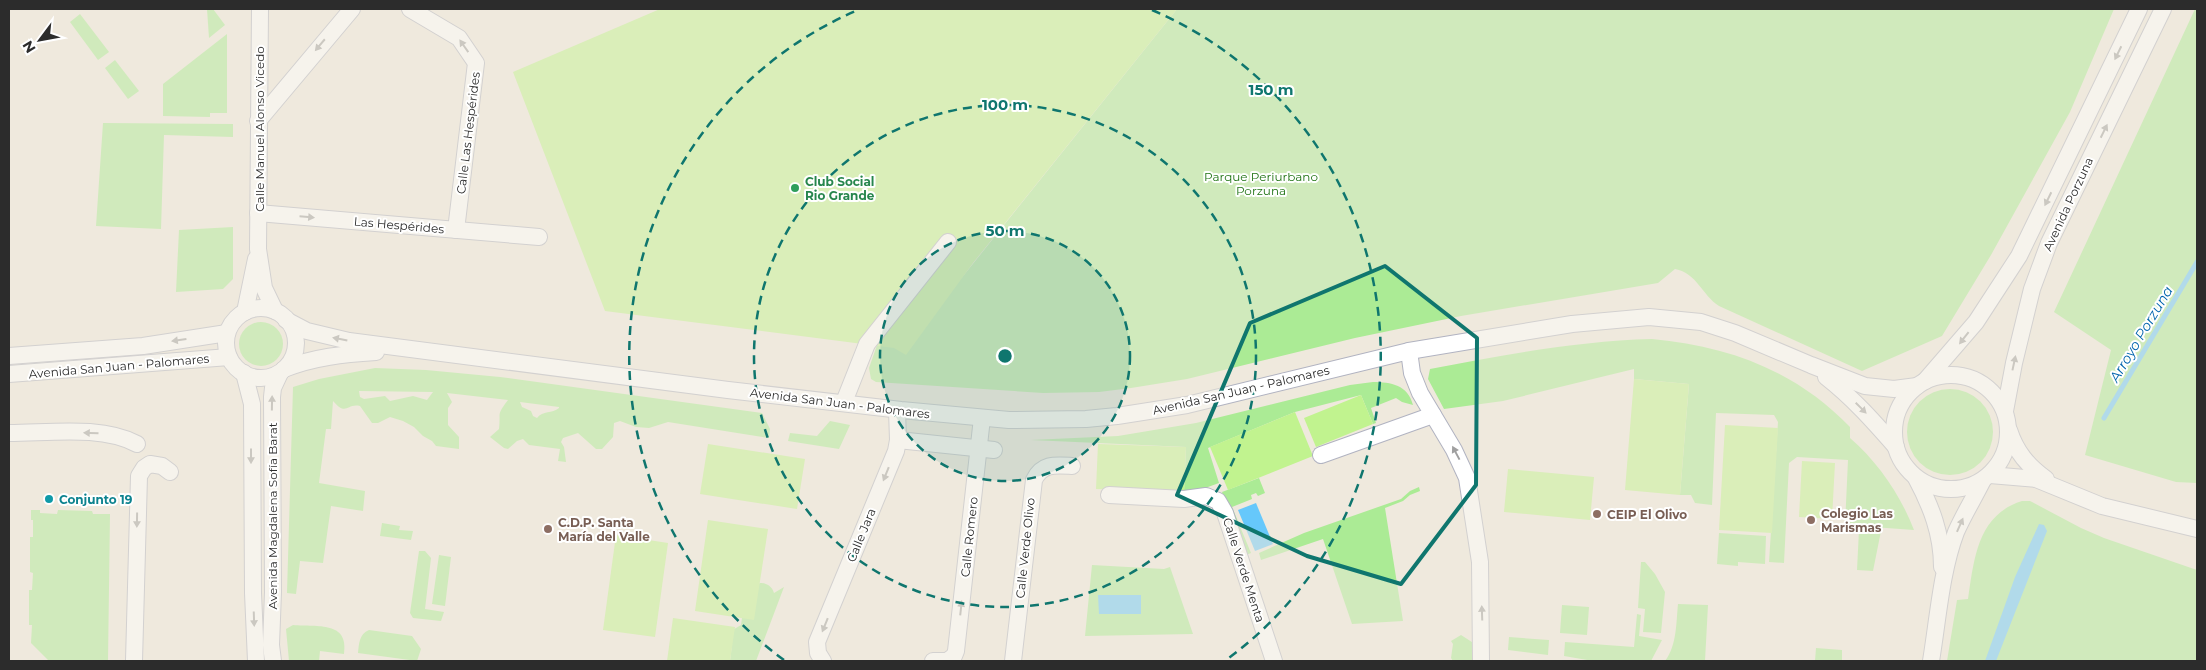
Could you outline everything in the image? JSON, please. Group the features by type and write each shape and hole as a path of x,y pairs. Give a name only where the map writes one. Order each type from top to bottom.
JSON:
{"street":[{"name":"Calle Manuel Alonso Vicedo","path":"260,9 258,249 264,288 281,315"},
{"path":"258,121 352,9"},
{"name":"Calle Las Hespérides","path":"410,9 459,38 476,63 456,230"},
{"name":"Avenida Porzuna","path":"1921,383 1976,322 2019,256 2139,9"},
{"name":"Avenida Porzuna","path":"2005,411 2023,322 2032,289 2049,243 2163,9"},
{"name":"Las Hespérides","path":"258,213 539,237"},
{"path":"844,402 867,344 948,242"},
{"name":"Calle Manuel Alonso Vicedo","path":"245,312 258,249"},
{"path":"259,309 281,315 307,331 328,337 423,351 382,351 328,356 305,361 261,379 238,370 229,358 227,333 235,320 245,312 259,309"},
{"path":"281,315 295,335 296,346 293,356 282,371"},
{"name":"Avenida San Juan - Palomares","path":"423,351 897,410 1009,420 1086,419 1146,412 1228,396 1409,351 1572,324 1649,317 1701,322 1735,332 1811,365"},
{"name":"Avenida San Juan - Palomares","path":"9,356 143,346 227,333"},
{"path":"1409,351 1416,383 1454,450 1467,478 1480,562 1481,661"},
{"name":"Avenida San Juan - Palomares","path":"9,374 229,358"},
{"path":"1811,365 1865,386 1894,389 1921,383 1938,376 1965,376 1978,381 1989,389 2005,411 2014,446 2024,461 2058,488"},
{"path":"1811,365 1844,391 1896,448 1904,464 1916,478 1934,517 1938,533 1942,557 1942,589"},
{"name":"Avenida Magdalena Sofía Barat","path":"273,661 271,645 273,592 272,397 273,388 282,371"},
{"name":"Avenida Magdalena Sofía Barat","path":"244,373 252,404 253,594 256,661"},
{"path":"1896,448 1894,430 1897,413 1905,398 1921,383"},
{"name":"Calle Jara","path":"822,660 816,647 817,642 896,451 898,440 897,410"},
{"path":"1321,455 1433,415"},
{"name":"Calle Romero","path":"933,661 947,660 954,656 986,449 982,418"},
{"path":"1931,661 1942,589 1956,532 1986,478 2001,462 2007,446 2009,428"},
{"path":"9,433 102,433 121,437 138,444"},
{"path":"898,440 986,449"},
{"path":"134,661 139,476 144,468 150,464 162,466 170,472"},
{"name":"Calle Verde Olivo","path":"1013,661 1034,480 1037,473 1047,466 1072,466"},
{"path":"1916,478 1932,486 1949,490 1967,488 1986,478 2036,479 2102,506 2197,529"},
{"name":"Calle Verde Menta","path":"1109,495 1174,499 1206,496 1218,501 1225,513 1274,661"},
{"name":"Calle Verde Menta","path":"1253,566 1286,661"}],"highlighted area":[{"path":"1385,266 1477,338 1476,485 1401,584 1307,556 1177,495 1250,323"}],"green space":[{"path":"207,9 213,9 225,25 209,38"},
{"name":"Club Social Rio Grande","path":"660,9 1177,9 973,263 906,355 894,348 605,311 513,72"},
{"name":"Parque Periurbano Porzuna","path":"1177,9 2114,9 2070,112 1991,255 1942,336 1862,371 1719,306 1689,275 1675,269 1658,283 1461,316 1355,338 1187,379 1131,388 1099,392 1043,393 876,382 871,379 869,368 877,345 964,275"},
{"path":"2195,9 2197,9 2197,483 2176,482 2085,455 2111,350 2054,312"},
{"path":"80,14 109,52 98,60 70,22"},
{"path":"227,34 227,113 210,113 210,117 163,116 163,84"},
{"path":"115,60 139,91 128,99 105,68"},
{"path":"103,123 233,124 233,137 164,135 161,229 96,226"},
{"path":"233,227 233,279 223,289 176,292 179,230"},
{"path":"257,322 265,322 277,328 283,344 277,360 265,366 257,366 245,360 239,348 239,340 245,328"},
{"path":"1652,339 1680,342 1734,355 1784,376 1829,407 1850,427 1850,438 1888,480 1909,517 1914,530 1845,525 1848,460 1797,457 1789,463 1784,563 1769,562 1778,422 1774,415 1716,413 1712,505 1695,503 1691,495 1680,495 1689,384 1634,379 1634,369 1503,401 1444,409 1428,379 1430,369 1485,359 1568,346"},
{"path":"375,368 426,370 500,377 762,413 770,429 769,438 668,422 649,428 636,427 620,421 614,423 613,437 602,449 596,449 578,433 563,438 561,442 564,447 566,462 558,461 560,449 529,445 523,439 517,441 508,449 490,437 499,429 500,411 508,400 447,393 452,402 448,408 448,425 459,437 459,449 436,446 414,427 390,417 378,423 372,423 360,406 344,409 333,401 331,429 326,429 319,483 365,491 363,511 331,506 323,563 300,561 296,594 287,593 293,387 319,379","holes":["359,391 433,392 427,400 413,396 390,401 385,396 364,399 360,397","520,402 559,407 559,408 542,414 537,418 533,416 531,411 522,407"]},
{"path":"1634,379 1689,384 1680,495 1625,490"},
{"path":"1373,382 1398,386 1411,398 1413,405 1396,398 1371,408 1376,423 1373,424 1361,395 1295,412 1208,448 1219,483 1197,491 1184,492 1186,447 1031,440 1118,436 1196,423 1350,385"},
{"path":"1942,389 1958,389 1967,392 1981,401 1990,415 1993,432 1990,449 1981,463 1967,472 1958,475 1942,475 1926,468 1914,456 1907,440 1907,424 1914,408 1926,396"},
{"path":"1361,395 1373,424 1316,447 1304,418"},
{"path":"1295,412 1313,456 1228,490 1210,447"},
{"path":"830,421 850,425 839,449 788,441 790,433 817,436"},
{"path":"1725,425 1778,428 1772,533 1719,530"},
{"path":"708,444 805,459 797,509 700,494"},
{"path":"1098,444 1186,447 1184,492 1096,489"},
{"path":"1802,461 1835,463 1832,519 1799,517"},
{"path":"1508,469 1594,477 1590,520 1504,512"},
{"path":"1259,478 1265,493 1258,496 1256,493 1251,495 1252,499 1232,507 1251,553 1244,556 1222,492"},
{"path":"1419,487 1420,491 1410,495 1403,501 1385,508 1403,621 1352,624 1323,539 1261,560 1259,553 1304,533 1401,499 1410,491"},
{"path":"2022,501 2030,501 2104,538 2197,570 2197,661 1947,661 1957,600 1968,599 1980,541 1995,517 2007,508"},
{"path":"31,510 40,510 40,513 57,514 58,510 92,511 93,514 110,514 108,661 48,660 31,643 32,625 29,625 29,590 32,590 33,573 30,572 30,537 33,537 33,520 31,520"},
{"path":"708,520 768,529 754,620 695,611"},
{"path":"382,523 400,526 399,530 413,531 411,540 380,536"},
{"path":"1859,530 1881,531 1873,571 1857,570"},
{"path":"1719,533 1766,536 1765,564 1738,562 1738,566 1717,564"},
{"path":"616,535 668,543 655,637 603,630"},
{"path":"419,551 425,551 431,558 425,609 444,612 441,621 413,618 410,613"},
{"path":"439,555 451,557 445,606 432,604"},
{"path":"1641,562 1645,562 1655,574 1665,592 1661,633 1643,632 1645,609 1638,608"},
{"path":"1092,565 1164,569 1170,567 1193,634 1085,636"},
{"path":"760,583 768,585 774,593 784,587 756,661 730,661 731,631 741,625 742,618 747,614 756,586"},
{"path":"1678,604 1708,605 1705,661 1665,661 1674,641"},
{"path":"1562,605 1589,607 1587,635 1560,633"},
{"path":"1637,614 1641,615 1639,636 1662,640 1651,661 1593,661 1564,656 1565,642 1634,647"},
{"path":"673,618 735,627 730,661 667,661"},
{"path":"293,625 321,626 337,631 342,636 344,654 320,651 319,661 289,661 286,629"},
{"path":"369,630 412,636 421,649 417,661 358,653 361,637"},
{"path":"1461,635 1475,644 1474,661 1453,661 1451,658 1453,644 1451,641"},
{"path":"1509,637 1549,640 1548,655 1508,650"},
{"path":"1816,648 1842,650 1842,661 1815,661"}],"water":[{"path":"1256,503 1273,544 1255,551 1238,510"},
{"path":"2039,524 2044,525 2047,531 1996,661 1985,661 2015,577"},
{"path":"1098,595 1141,595 1141,614 1099,614"}],"waterway":[{"name":"Arroyo Porzuna","path":"2104,418 2197,262"}],"place":[{"name":"Club Social Rio Grande","path":"795,188"},
{"name":"Conjunto 19","path":"49,499"},
{"name":"CEIP El Olivo","path":"1597,514"},
{"name":"Colegio Las Marismas","path":"1811,520"},
{"name":"C.D.P. Santa María del Valle","path":"548,529"}]}
